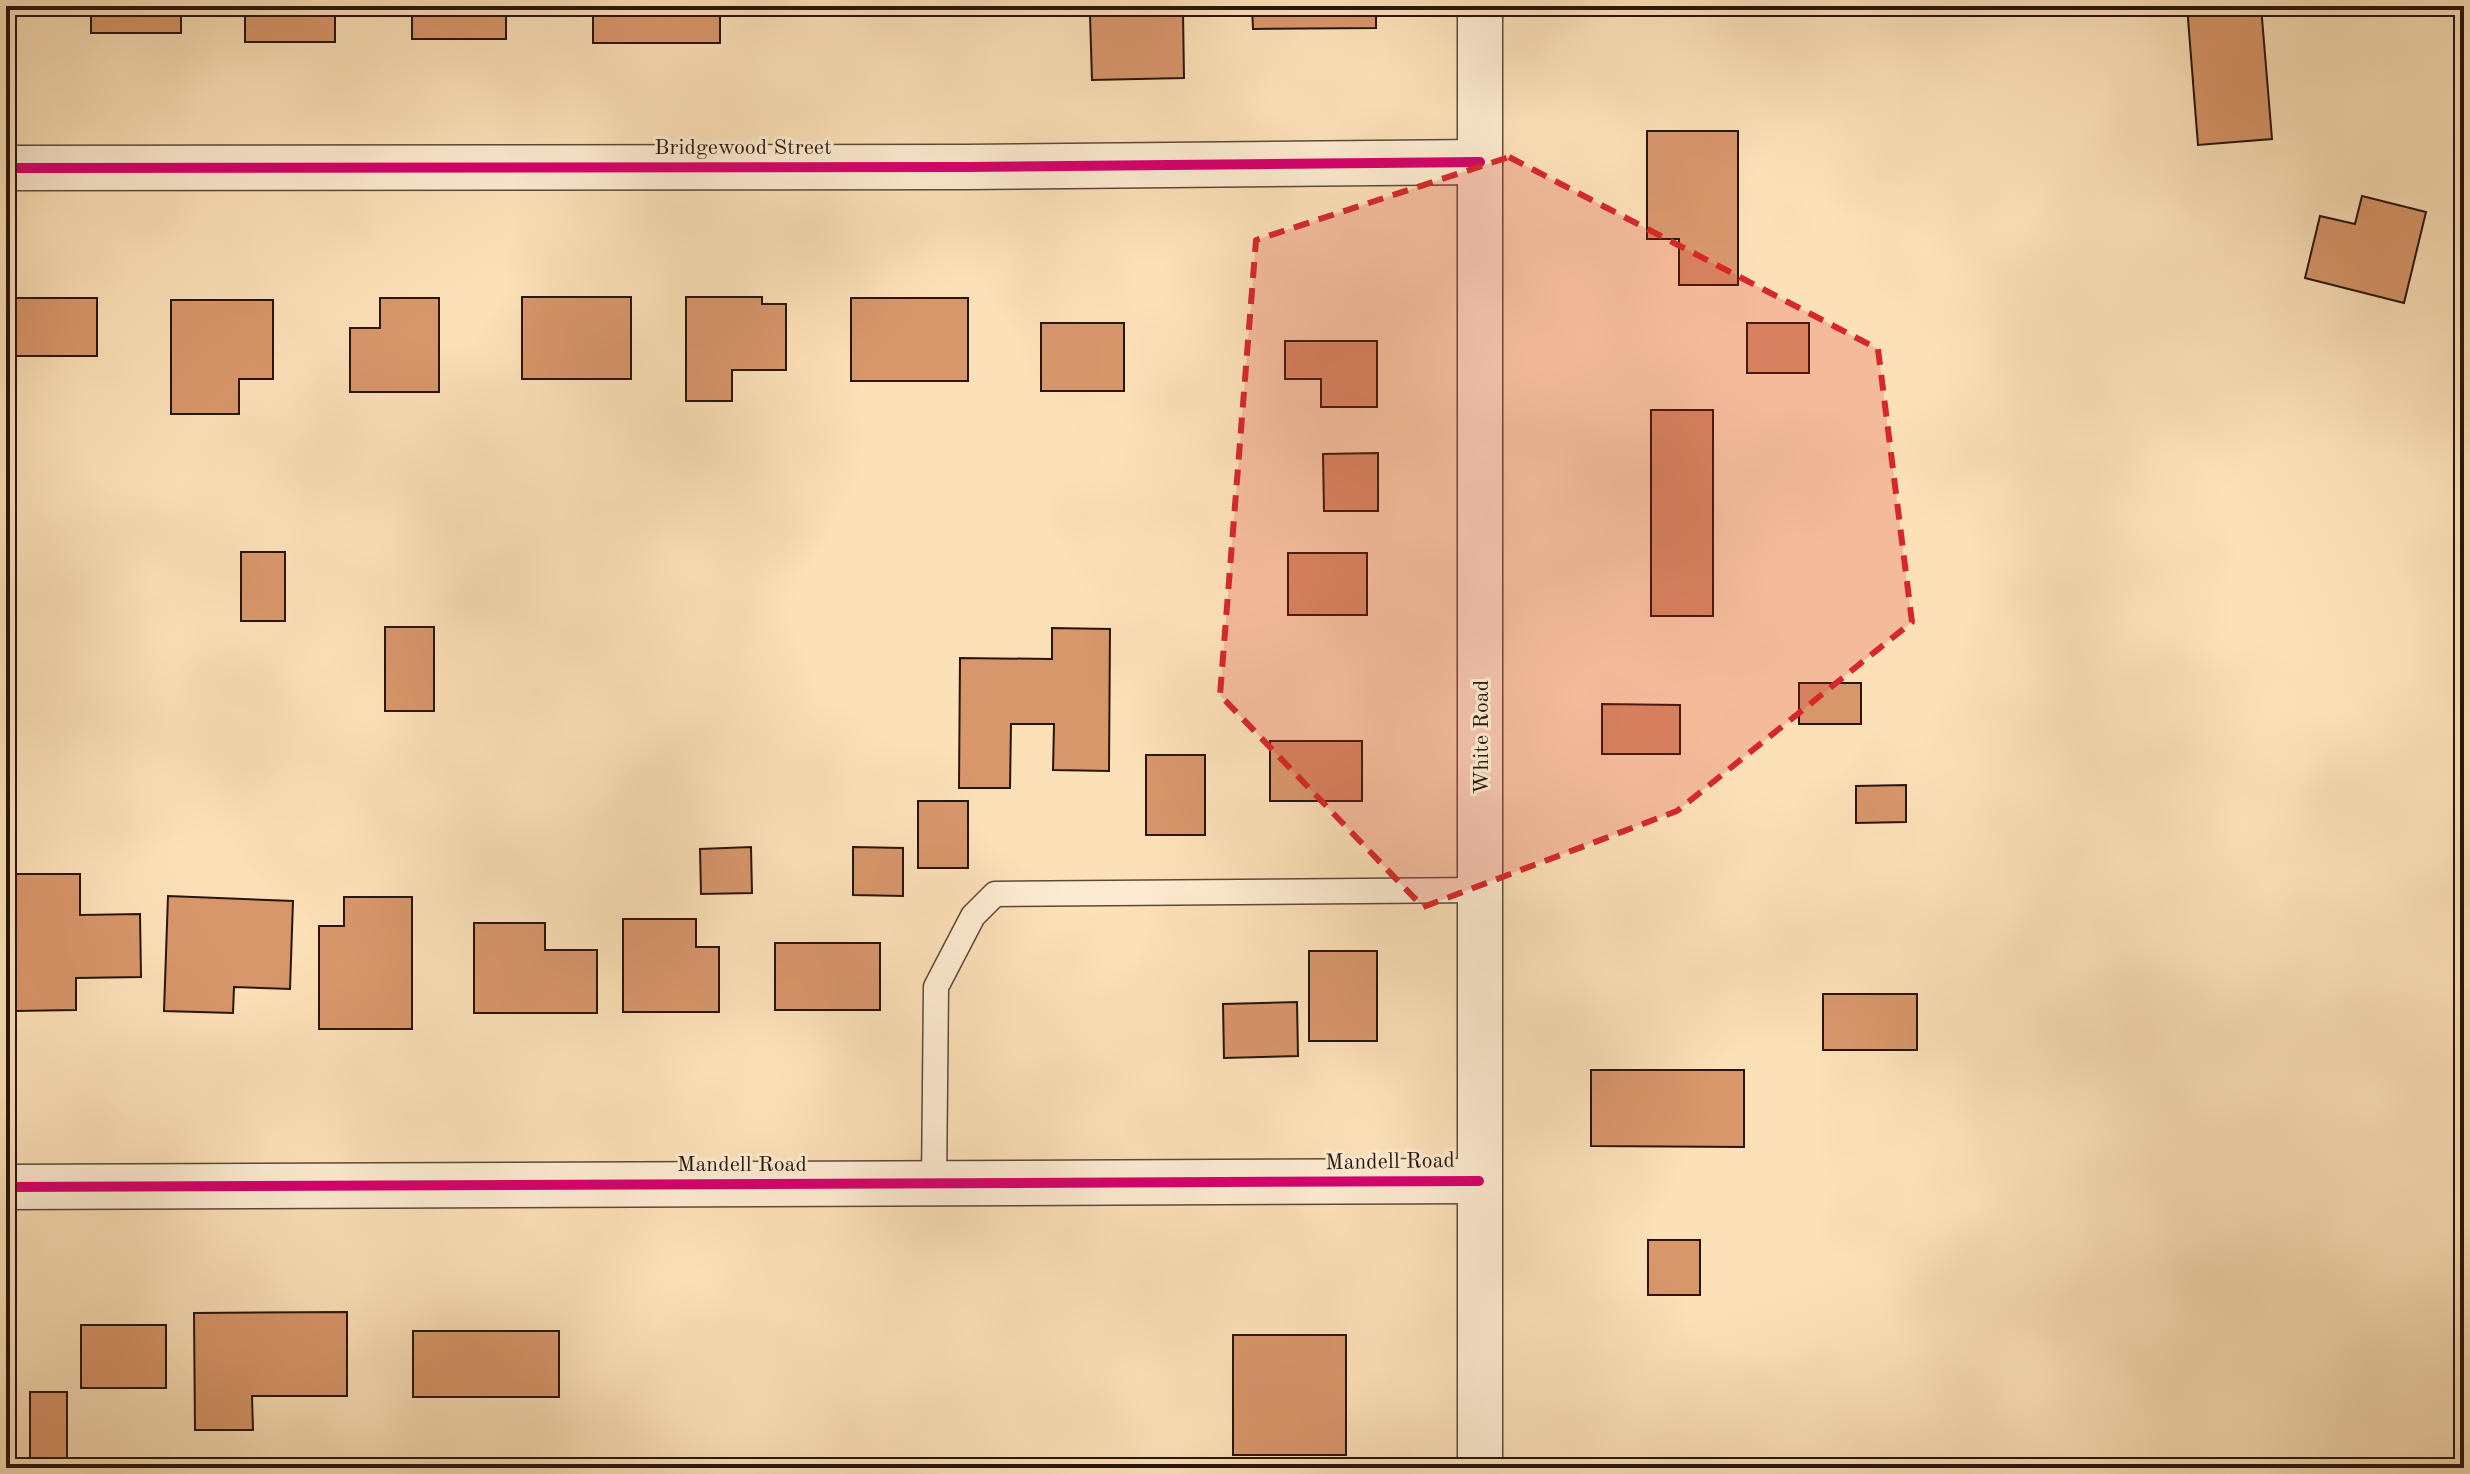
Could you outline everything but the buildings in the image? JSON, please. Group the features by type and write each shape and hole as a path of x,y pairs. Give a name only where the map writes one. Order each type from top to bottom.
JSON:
{"street":[{"name":"White Road","path":"1480,6 1480,1468"},
{"name":"Bridgewood Street","path":"6,168 967,167 1480,162"},
{"name":"Mandell Road","path":"6,1187 1479,1181"}],"lane":[{"path":"934,1185 936,987 973,916 995,894 1482,890"}],"highlighted area":[{"path":"1509,157 1878,349 1912,622 1677,811 1423,907 1220,695 1256,240"}],"cycle path":[{"path":"6,168 967,167 1480,162"},
{"path":"6,1187 1479,1181"}]}
